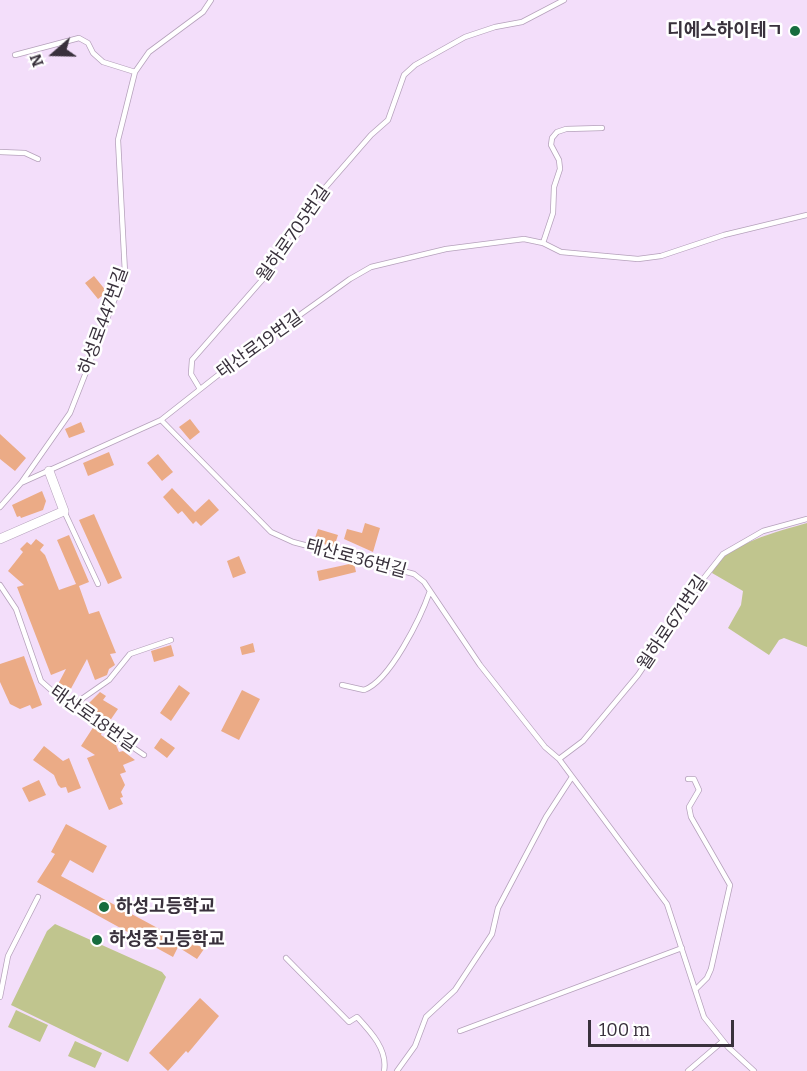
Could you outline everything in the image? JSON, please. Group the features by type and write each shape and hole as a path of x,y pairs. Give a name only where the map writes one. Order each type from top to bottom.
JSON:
{"street":[{"path":"0,539 64,511 49,471"}],"lane":[{"name":"하성로447번길","path":"21,483 69,413 125,273 118,140 135,72 149,52 203,12 211,0"},
{"name":"월하로705번길","path":"200,389 191,374 192,360 295,238 308,219 317,197 371,135 388,120 404,75 415,65 465,38 495,27 522,22 564,0"},
{"path":"15,55 78,38 88,43 93,53 103,62 135,72"},
{"path":"543,243 554,213 554,187 560,169 559,160 551,145 552,138 557,132 566,129 602,128"},
{"path":"0,152 25,153 38,159"},
{"name":"태산로19번길","path":"0,507 21,483 161,420 350,279 371,267 428,253 502,240 524,239 543,243 551,249 572,254 638,259 661,256 724,235 807,215"},
{"name":"태산로36번길","path":"161,420 271,532 293,542 414,574 430,591 480,665 537,739 559,759 667,904 704,1017 723,1041 754,1071"},
{"path":"64,511 99,584"},
{"name":"월하로671번길","path":"559,759 583,741 638,675 713,564 723,554 764,531 807,519"},
{"name":"태산로18번길","path":"0,585 16,609 41,681 144,755"},
{"path":"342,685 364,690 380,681 416,625 430,591"},
{"path":"72,705 109,680 130,654 171,640"},
{"path":"397,1071 415,1046 426,1017 455,990 492,934 498,908 550,809 572,777"},
{"path":"688,779 694,778 699,790 689,807 691,818 730,885 711,969 707,978 695,990"},
{"path":"0,997 2,971 10,950 38,897"},
{"path":"460,1031 682,948"},
{"path":"286,958 349,1022 357,1017 368,1029 384,1055 384,1071"},
{"path":"688,1071 723,1041"}],"green space":[{"path":"807,523 807,647 784,638 779,640 769,655 728,628 741,605 743,591 712,573 727,554 740,547 754,540"},
{"path":"55,924 162,972 166,977 128,1062 11,1005 47,931"},
{"path":"16,1010 48,1025 40,1042 8,1027"},
{"path":"75,1041 102,1053 95,1068 68,1056"}],"building":[{"path":"94,276 107,292 98,299 85,283"},
{"path":"190,419 200,432 190,440 179,427"},
{"path":"81,422 85,432 69,438 65,429"},
{"path":"0,434 26,458 15,471 0,459"},
{"path":"109,452 114,465 88,476 83,463"},
{"path":"158,454 173,472 162,481 147,463"},
{"path":"172,488 195,512 209,499 219,510 201,526 196,521 193,524 182,511 178,514 163,497"},
{"path":"42,491 46,501 43,510 21,518 17,517 12,505"},
{"path":"94,514 122,578 108,584 79,520"},
{"path":"365,523 380,528 373,552 344,539 347,529 362,533"},
{"path":"318,529 338,535 334,547 314,541"},
{"path":"69,535 89,582 79,586 89,614 99,611 116,653 110,654 115,665 109,669 107,675 95,680 87,659 67,696 56,688 66,669 51,675 17,587 24,585 8,571 23,552 20,549 27,542 31,545 36,539 44,545 40,550 45,555 59,590 76,584 57,540"},
{"path":"239,556 246,573 233,578 227,561"},
{"path":"354,563 356,572 319,581 317,571"},
{"path":"253,643 255,652 242,655 240,647"},
{"path":"171,645 174,656 154,662 151,651"},
{"path":"24,656 42,705 32,709 30,705 20,709 10,704 0,682 0,664"},
{"path":"179,685 190,693 171,721 160,713"},
{"path":"242,690 260,699 239,740 221,731"},
{"path":"100,692 106,696 103,700 118,709 107,725 85,707"},
{"path":"94,726 102,732 101,735 116,745 119,752 123,751 135,760 123,765 126,772 120,774 125,785 121,792 123,797 120,798 123,804 109,810 87,758 95,755 81,746"},
{"path":"161,738 175,748 167,758 154,748"},
{"path":"44,746 63,761 69,758 81,788 68,793 66,787 61,788 58,785 54,775 33,760"},
{"path":"39,780 46,795 29,802 22,788"},
{"path":"66,824 107,846 93,873 70,860 61,876 191,946 193,942 204,949 197,959 178,947 173,957 37,882 55,854 51,852"},
{"path":"200,998 219,1016 188,1053 186,1051 168,1071 149,1053"}],"place":[{"name":"디에스하이테ㄱ","path":"795,31"},
{"name":"하성고등학교","path":"104,907"},
{"name":"하성중고등학교","path":"97,940"}]}
